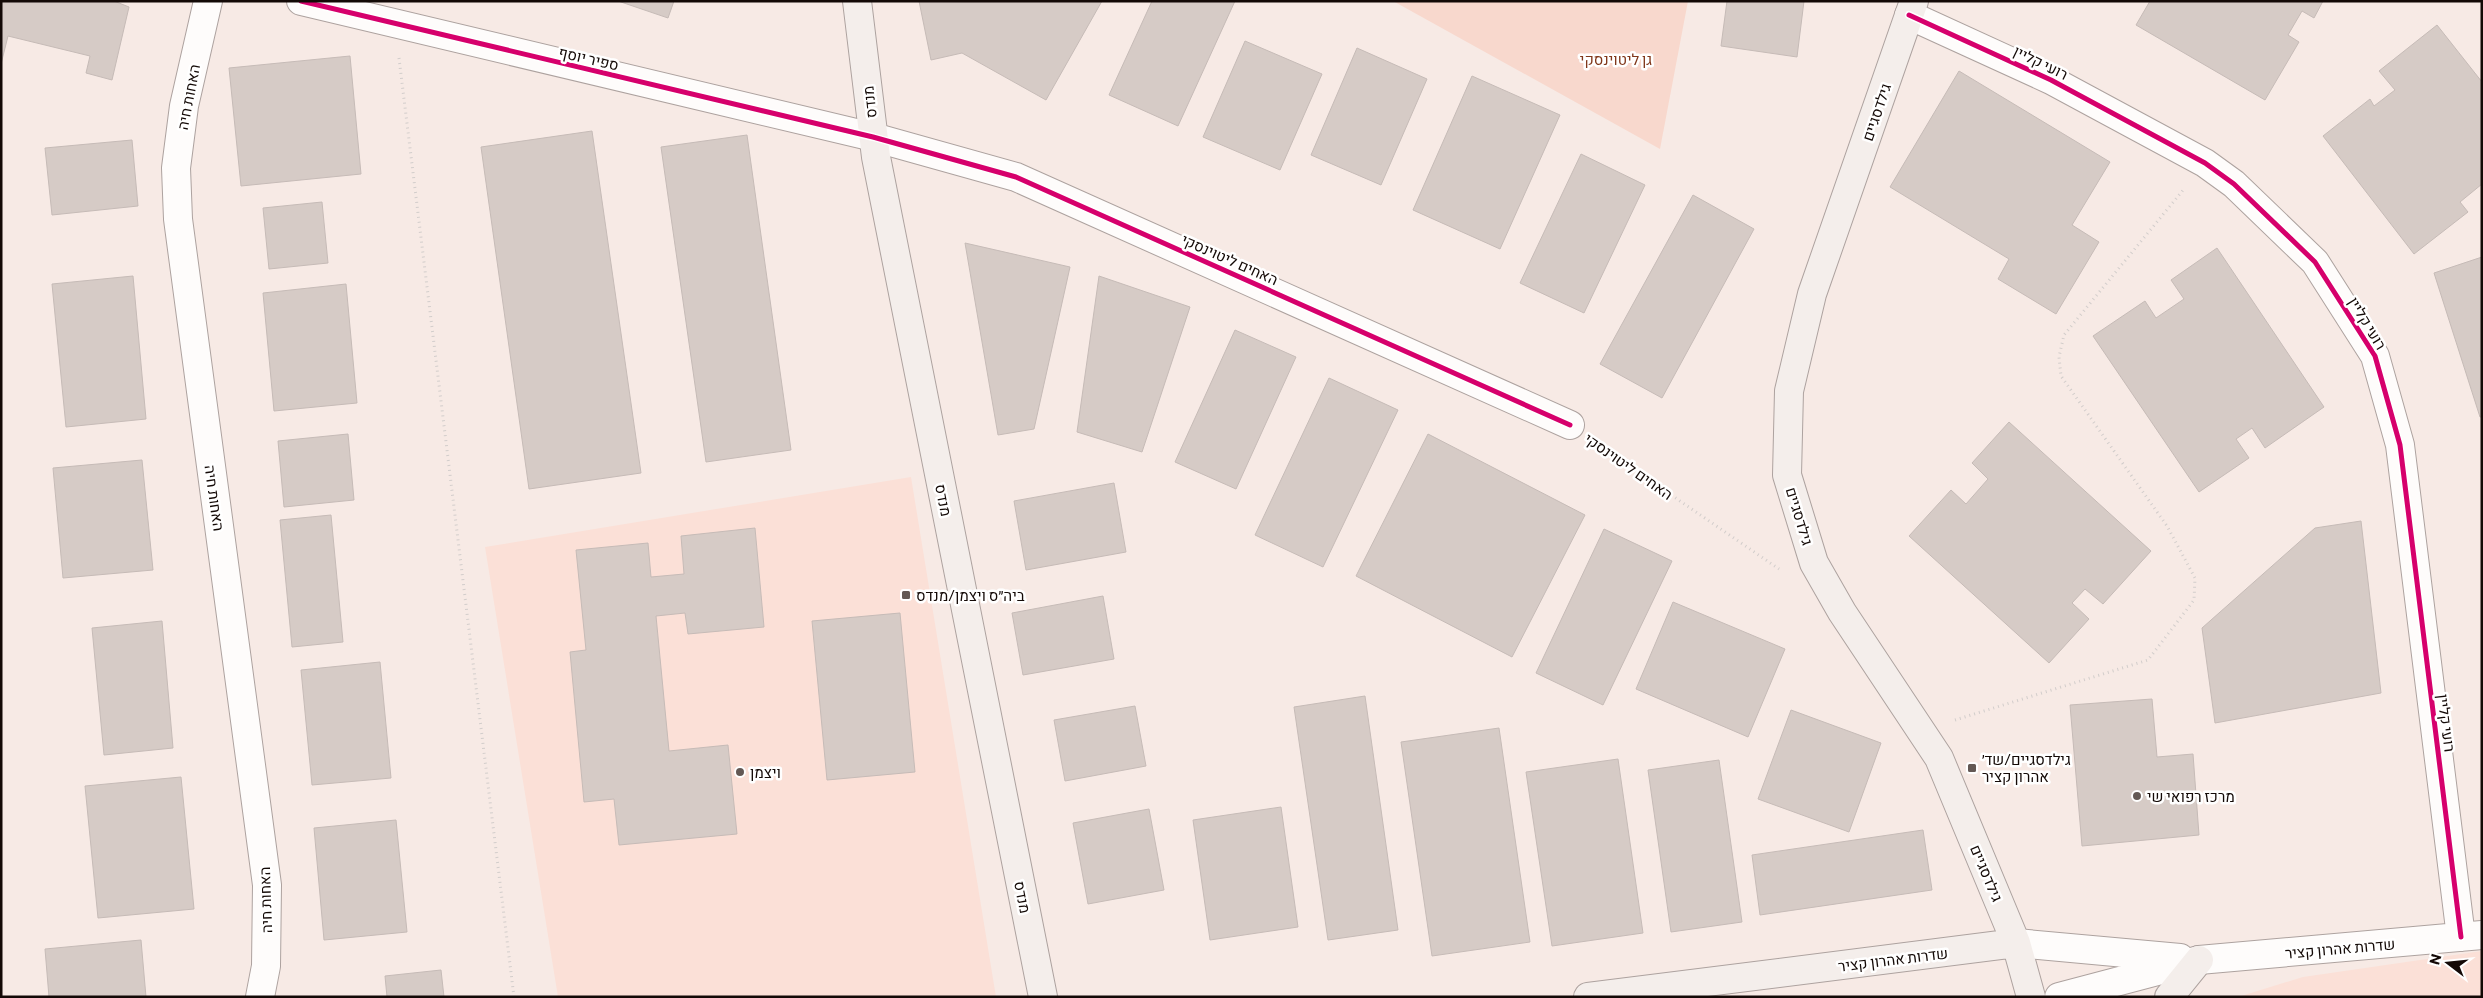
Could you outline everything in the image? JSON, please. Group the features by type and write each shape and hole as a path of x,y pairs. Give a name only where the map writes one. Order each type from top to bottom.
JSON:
{"street":[{"name":"האחות חיה","path":"208,1 184,106 176,168 178,219 267,885 266,966 260,997"},
{"name":"ספיר יוסף","path":"301,1 395,25 872,137"},
{"name":"מנדס","path":"857,1 872,137 1043,997"},
{"name":"רועי קליין","path":"1911,8 2052,80 2205,163 2234,184 2315,262 2375,356 2400,445 2471,936"},
{"name":"גילדסגיים","path":"1911,8 1812,294 1789,391 1787,475 1814,563 1842,612 1939,758 2016,943 2031,997"},
{"name":"האחים ליטוינסקי","path":"872,137 1016,177 1570,425"},
{"name":"שדרות אהרון קציר","path":"2058,997 2199,960 2471,936"},
{"name":"שדרות אהרון קציר","path":"1588,997 2016,943 2199,960"},
{"path":"2170,997 2199,960"}],"path":[{"path":"395,25 514,997"},
{"path":"1920,730 2148,660 2194,600 2195,578 2167,526 2061,376 2059,357 2064,335 2205,163"}],"shaded area":[{"name":"ויצמן","path":"911,477 996,997 558,997 485,547"},
{"path":"2482,951 2482,997 2238,997 2303,977"}],"green space":[{"name":"גן ליטוינסקי","path":"1393,1 1688,1 1660,149"}],"building":[{"path":"1,1 114,1 129,7 112,80 86,73 90,56 8,36 1,64"},
{"path":"618,1 674,1 668,18"},
{"path":"919,1 1102,1 1046,100 962,53 931,60"},
{"path":"1152,1 1235,1 1178,126 1109,95"},
{"path":"1727,1 1804,1 1797,57 1721,46"},
{"path":"2150,1 2323,1 2314,18 2302,11 2288,35 2299,42 2265,100 2136,25"},
{"path":"2437,25 2482,82 2482,184 2460,202 2468,212 2414,254 2323,136 2370,99 2374,106 2395,90 2379,71"},
{"path":"1245,41 1322,74 1280,170 1203,137"},
{"path":"1357,48 1427,79 1381,185 1311,155"},
{"path":"350,56 361,174 241,186 229,68"},
{"path":"1959,71 2110,162 2072,225 2099,242 2056,314 1998,279 2009,259 1890,187"},
{"path":"1472,76 1560,115 1500,249 1413,210"},
{"path":"592,131 641,473 529,489 481,147"},
{"path":"747,135 791,450 706,462 661,147"},
{"path":"132,140 138,206 52,215 45,148"},
{"path":"1581,154 1645,185 1584,313 1520,283"},
{"path":"1693,195 1754,229 1662,398 1600,364"},
{"path":"322,202 328,263 269,269 263,208"},
{"path":"965,243 1070,267 1034,429 998,435"},
{"path":"2217,248 2324,407 2265,448 2252,428 2236,439 2249,458 2199,492 2093,336 2145,301 2156,318 2184,299 2171,280"},
{"path":"2482,257 2482,417 2480,417 2434,273"},
{"path":"133,276 146,419 66,427 52,284"},
{"path":"1099,276 1190,307 1142,452 1077,432"},
{"path":"346,284 357,403 274,411 263,293"},
{"path":"1235,330 1296,357 1236,489 1175,462"},
{"path":"1329,378 1398,410 1323,567 1255,535"},
{"path":"2009,422 2151,551 2103,604 2085,589 2072,603 2089,619 2049,663 1909,536 1951,490 1966,504 1988,479 1972,463"},
{"path":"348,434 354,500 284,507 278,441"},
{"path":"1428,434 1585,515 1512,657 1356,576"},
{"path":"142,460 153,570 63,578 53,468"},
{"path":"1114,483 1126,552 1026,570 1014,501"},
{"path":"331,515 343,642 292,647 280,520"},
{"path":"2361,521 2381,693 2215,723 2202,628 2315,528"},
{"path":"755,528 764,627 688,634 685,613 656,616 669,751 728,745 737,834 619,845 614,799 584,802 570,652 586,650 576,550 648,543 651,577 684,574 681,536"},
{"path":"1604,529 1672,561 1603,705 1536,673"},
{"path":"1103,596 1114,659 1023,675 1012,613"},
{"path":"1673,602 1785,649 1748,737 1636,689"},
{"path":"900,613 915,772 827,780 812,621"},
{"path":"162,621 173,748 104,755 92,628"},
{"path":"380,662 391,778 312,785 301,670"},
{"path":"1365,696 1398,930 1328,940 1294,707"},
{"name":"מרכז רפואי שי","path":"2152,699 2157,757 2193,754 2199,835 2082,846 2070,705"},
{"path":"1135,706 1146,766 1065,781 1054,720"},
{"path":"1791,710 1881,743 1849,832 1758,799"},
{"path":"1499,728 1530,942 1432,956 1401,742"},
{"path":"1618,759 1643,933 1552,946 1526,772"},
{"path":"1719,760 1742,922 1671,932 1648,770"},
{"path":"181,777 194,909 98,918 85,786"},
{"path":"1281,807 1298,927 1210,940 1193,820"},
{"path":"1149,809 1164,890 1088,904 1073,823"},
{"path":"396,820 407,932 324,940 314,828"},
{"path":"1923,830 1932,890 1760,915 1752,855"},
{"path":"141,940 146,997 49,997 45,949"},
{"path":"441,970 444,997 387,997 385,976"}],"cycle path":[{"path":"301,1 873,137 1016,177 1570,425"},
{"path":"1909,15 2051,80 2205,163 2234,184 2315,262 2375,356 2400,445 2461,937"}],"place":[{"name":"ביה״ס ויצמן/מנדס","path":"906,595"},
{"name":"גילדסגיים/שד׳ אהרון קציר","path":"1972,768"},
{"name":"ויצמן","path":"740,772"},
{"name":"מרכז רפואי שי","path":"2137,796"}]}
